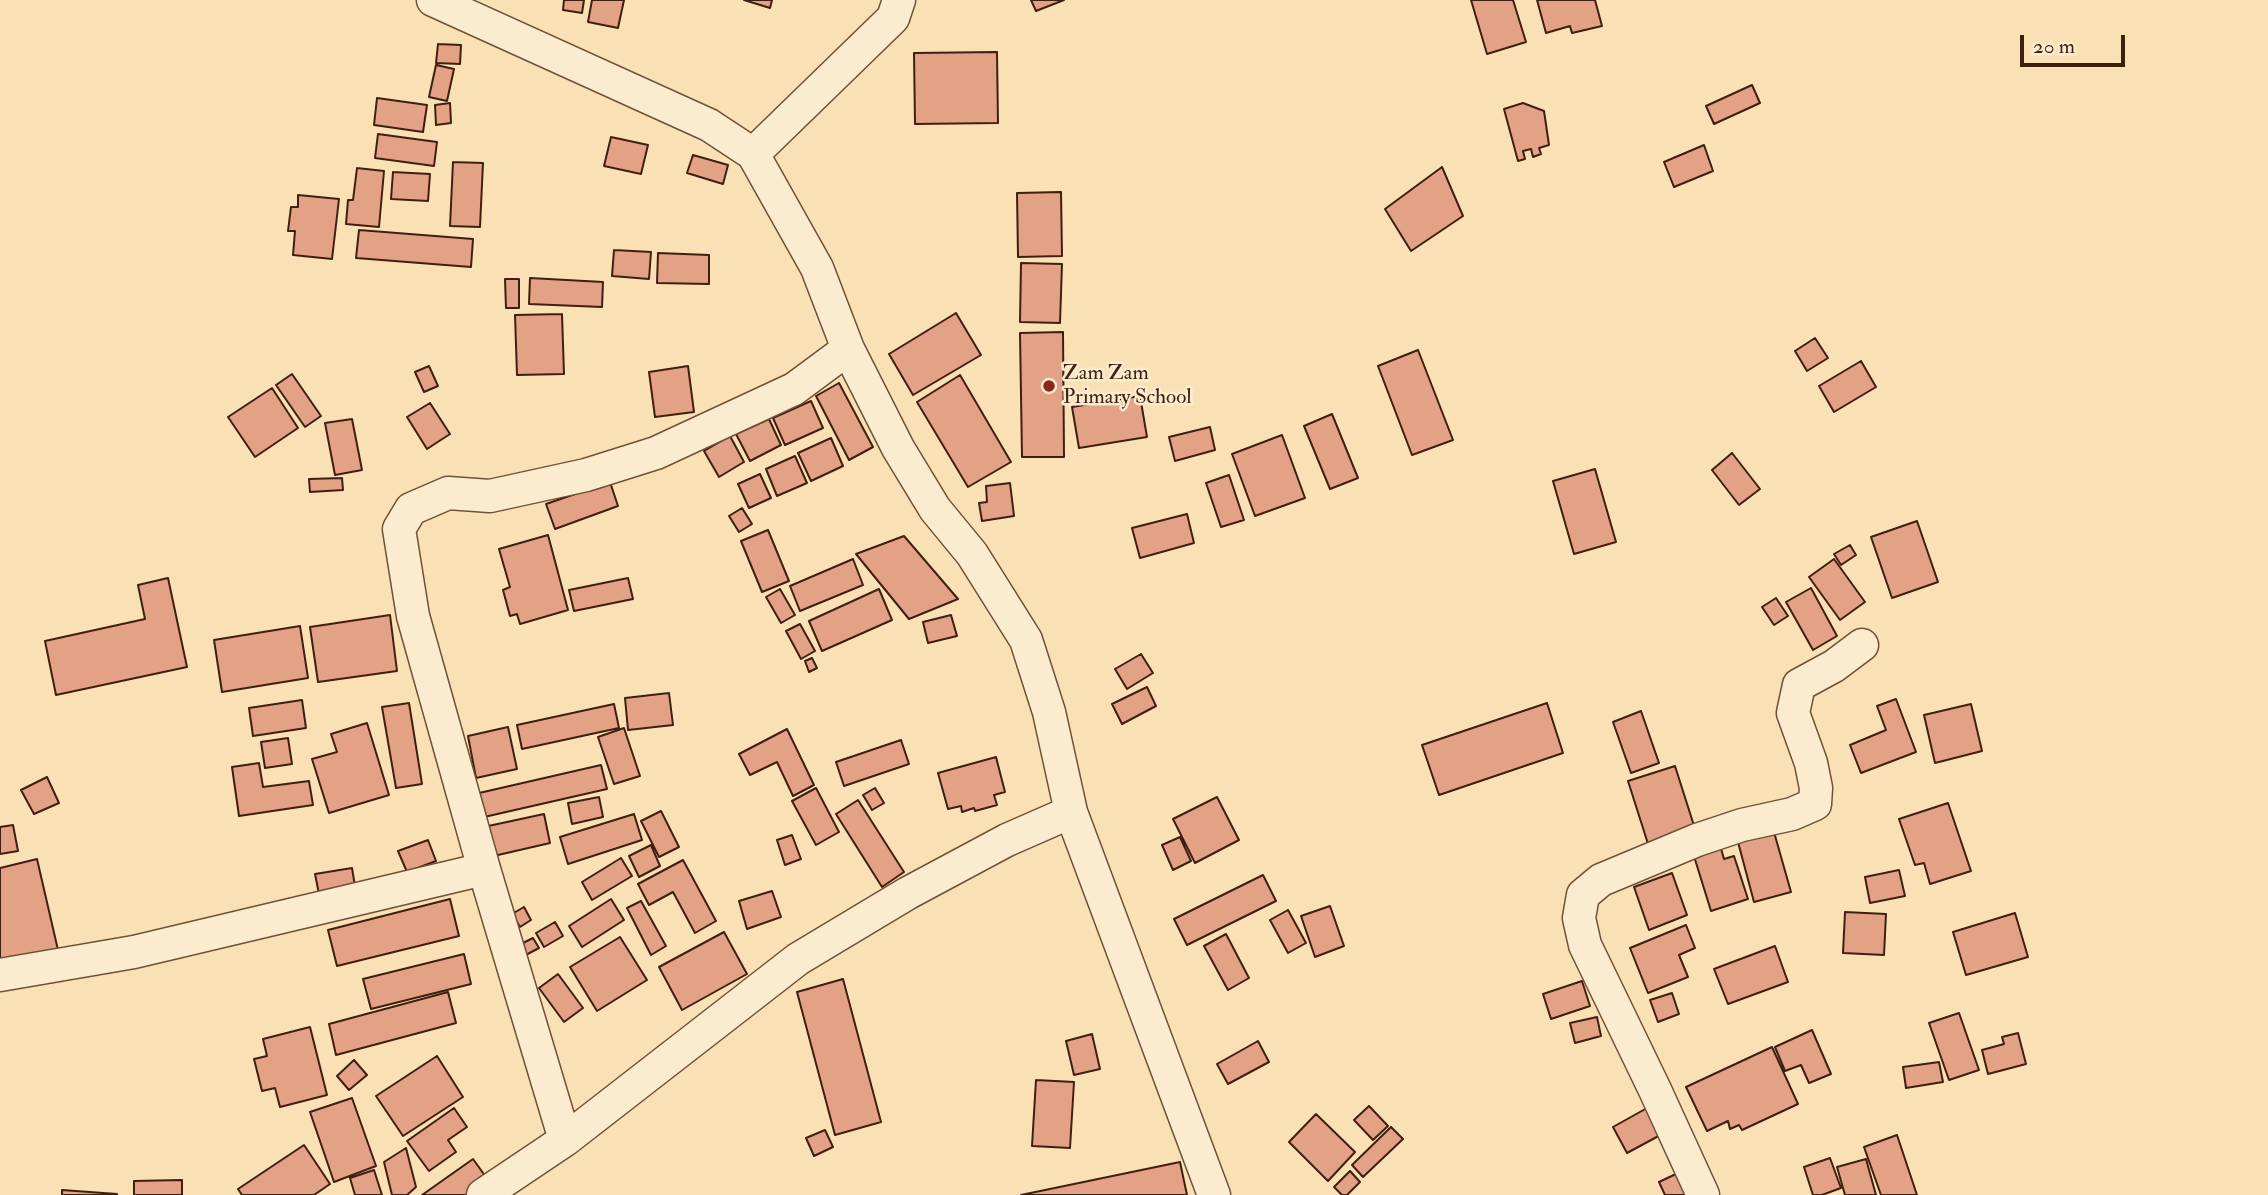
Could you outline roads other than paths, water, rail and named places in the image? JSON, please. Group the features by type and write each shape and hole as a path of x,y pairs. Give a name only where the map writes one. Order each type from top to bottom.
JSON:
{"street":[{"path":"433,0 709,125 752,154 817,268 848,349 898,448 935,509 972,554 1026,640 1049,712 1071,812 1214,1195"},
{"path":"752,154 893,18 899,0"},
{"path":"565,1140 484,869 413,616 399,529 411,509 448,493 490,496 586,475 656,453 794,389 848,349"},
{"path":"1703,1195 1656,1090 1585,944 1579,918 1583,895 1601,880 1697,840 1742,825 1792,814 1815,804 1816,788 1811,763 1793,713 1799,684 1834,666 1862,645"},
{"path":"483,1195 565,1140 798,959 921,887 1007,841 1071,812"},
{"path":"0,975 134,952 484,869"}],"place":[{"name":"Zam Zam Primary School","path":"1049,386"}]}
